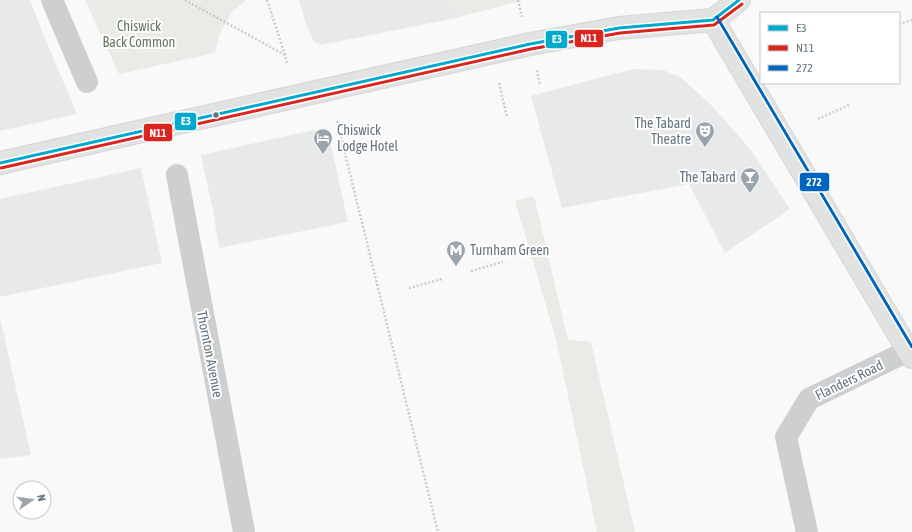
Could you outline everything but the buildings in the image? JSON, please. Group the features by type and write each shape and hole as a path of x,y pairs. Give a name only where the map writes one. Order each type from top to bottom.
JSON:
{"main road":[{"path":"0,163 530,44 619,28 713,20 739,0"},
{"path":"713,20 910,354"}],"street":[{"path":"52,0 87,82"},
{"name":"Thornton Avenue","path":"177,176 244,532"},
{"name":"Flanders Road","path":"807,532 786,437 809,399 910,354"}],"path":[{"path":"185,0 285,55"},
{"path":"267,0 287,64"},
{"path":"518,0 521,15"},
{"path":"900,24 912,20"},
{"path":"499,83 507,117"},
{"path":"818,119 849,105"},
{"path":"337,121 438,532"},
{"path":"471,271 503,262"},
{"path":"409,288 442,279"}],"shaded area":[{"path":"0,0 30,0 77,114 0,131"},
{"path":"299,0 452,0 456,18 321,45 314,42 306,24"},
{"path":"633,69 663,70 680,77 696,91 712,106 751,150 790,209 725,253 689,184 562,208 531,96"},
{"path":"327,127 348,222 219,248 201,155"},
{"path":"141,168 162,263 0,297 0,199"},
{"path":"0,318 31,455 0,459"}],"green space":[{"name":"Chiswick Back Common","path":"85,0 246,0 232,12 219,35 215,53 119,74"},
{"path":"452,0 523,0 456,18"},
{"path":"534,196 568,340 591,342 635,532 597,532 556,339 515,201"}],"transit line":[{"name":"E3","path":"0,163 530,44 619,28 713,20 739,0"},
{"name":"N11","path":"1,168 531,49 620,33 714,25 742,4"},
{"name":"272","path":"717,17 912,347"}],"place":[{"name":"The Tabard Theatre","path":"705,148"},
{"name":"Chiswick Lodge Hotel","path":"323,155"},
{"name":"The Tabard","path":"750,194"},
{"name":"Turnham Green","path":"456,267"}]}
